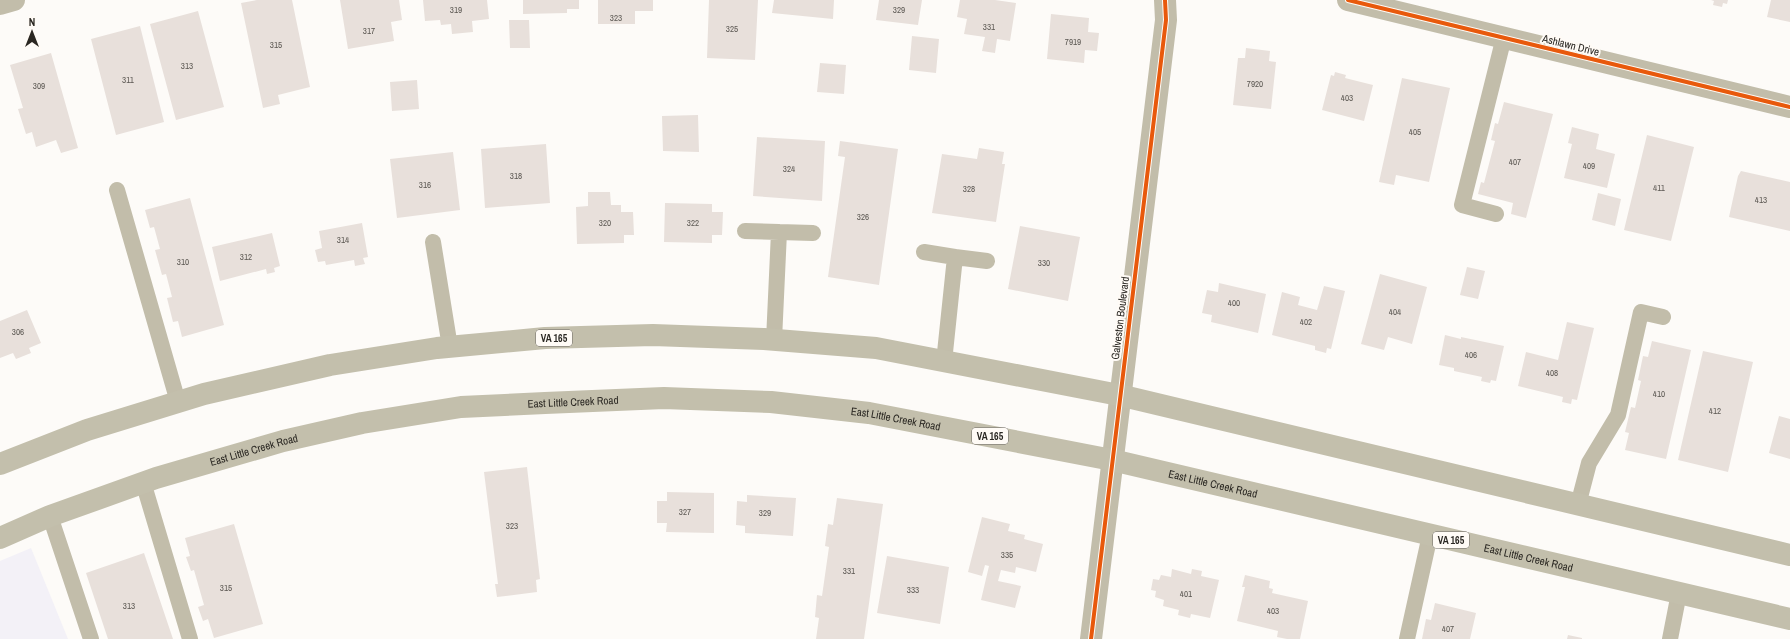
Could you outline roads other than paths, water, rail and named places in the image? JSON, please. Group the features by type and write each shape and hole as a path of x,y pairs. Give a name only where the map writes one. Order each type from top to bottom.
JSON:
{"main road":[{"name":"VA 165","path":"0,464 87,430 204,394 330,365 450,347 545,338 653,335 774,340 876,348 1119,395 1790,555"},
{"name":"East Little Creek Road","path":"0,538 50,516 143,482 283,441 362,423 461,407 664,398 771,402 869,412 1112,460 1790,619"}],"street":[{"path":"0,4 14,0"},
{"name":"Galveston Boulevard","path":"1091,639 1119,395 1166,20 1165,0"},
{"name":"Ashlawn Drive","path":"1348,0 1790,107"}],"lane":[{"path":"1496,214 1462,205 1504,38"},
{"path":"117,190 178,402"},
{"path":"745,231 812,233"},
{"path":"774,340 779,232"},
{"path":"433,242 450,347"},
{"path":"924,252 987,261"},
{"path":"944,362 955,257"},
{"path":"1578,505 1589,464 1618,415 1641,312 1663,317"},
{"path":"143,482 190,639"},
{"path":"50,516 91,639"},
{"path":"1407,639 1430,535"},
{"path":"1670,639 1679,593"}]}
